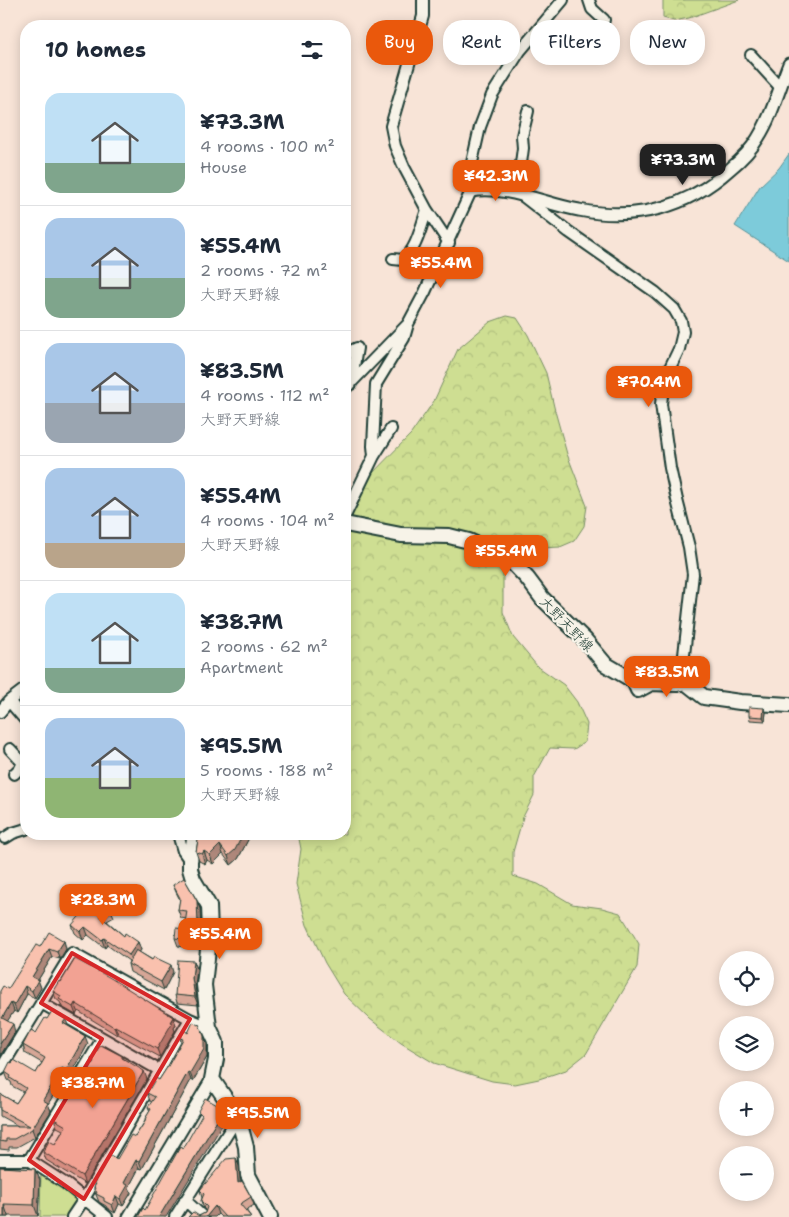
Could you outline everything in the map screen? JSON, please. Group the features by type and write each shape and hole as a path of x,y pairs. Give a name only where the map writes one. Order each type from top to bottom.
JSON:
{"main road":[{"name":"大野天野線","path":"351,525 401,535 449,536 469,541 510,560 542,598 568,622 605,664 634,681 638,690 651,683 677,684 685,682"},
{"path":"685,682 704,697 740,702 789,705"},
{"path":"194,840 190,869 209,906 210,932 204,985 209,1027 216,1042 216,1058 212,1079 238,1118 246,1148 248,1175 270,1217"}],"street":[{"path":"423,0 423,16 391,126 394,146 427,210 449,243"},
{"path":"374,456 376,384 404,338 408,324 426,292 471,191 472,159 480,127 492,95 520,50 563,0"},
{"path":"589,0 592,9 604,20"},
{"path":"751,55 780,87"},
{"path":"471,191 497,189 578,210 608,215 650,211 690,197 718,180 750,150 768,119 789,64"},
{"path":"519,194 523,148 522,136 528,111"},
{"path":"519,194 569,232 656,292 674,309 681,321 682,332 679,348 664,380 661,404 670,468 690,547 693,574 682,673 685,682"},
{"path":"393,259 403,260 408,257 414,247 427,210"},
{"path":"351,384 408,324"},
{"path":"351,351 357,348 351,374"},
{"path":"351,504 374,456 391,429"},
{"path":"0,712 9,701 20,693"},
{"path":"9,701 20,713"},
{"path":"10,749 20,758"},
{"path":"14,774 20,768"},
{"path":"5,838 12,833 20,831"},
{"path":"180,840 183,851 190,860"},
{"path":"0,1070 72,953 190,1019 209,1027"},
{"path":"41,1003 160,1070"},
{"path":"72,1217 190,1019"},
{"path":"29,1160 102,1039"},
{"path":"129,1217 212,1079"},
{"path":"175,1217 238,1118"},
{"path":"0,1160 29,1160 66,1184 107,1217"},
{"path":"185,1200 203,1217"}],"highlighted area":[{"path":"72,953 190,1019 84,1199 29,1160 102,1039 41,1003"}],"green space":[{"path":"663,0 739,0 689,18 670,20 663,18"},
{"path":"507,316 517,318 528,335 546,373 567,454 587,506 584,526 574,541 560,547 505,550 503,612 513,637 537,666 564,685 577,702 587,724 585,742 574,749 550,748 534,777 534,795 523,817 513,852 513,876 538,884 572,904 602,908 620,913 639,944 637,967 586,1054 566,1070 539,1079 515,1084 492,1081 434,1063 401,1043 370,1019 344,994 325,963 307,925 296,884 301,849 299,840 351,840 351,502 363,483 411,434 434,401 458,349 490,322"},
{"path":"41,1171 77,1196 79,1204 68,1217 40,1217"}],"water":[{"path":"789,154 789,261 735,226 760,186 779,168"}],"building":[{"path":"749,707 764,708 763,717 749,716"},
{"path":"198,840 240,840 235,850 228,856 220,845 210,855 204,851 202,854 196,852"},
{"path":"184,878 197,901 198,924 196,941 175,938 176,928 184,929 187,911 178,910 180,898 173,885"},
{"path":"102,896 111,910 100,916 124,936 125,933 138,942 129,955 104,938 102,940 85,927 80,932 72,925 88,904"},
{"path":"49,932 64,941 57,952 49,949 32,977 38,980 32,991 25,986 14,1005 11,1003 2,1018 13,1024 0,1044 0,991 3,986 8,989 36,945 40,947"},
{"path":"136,950 152,960 154,957 171,965 161,982 128,964"},
{"path":"75,959 109,977 173,1017 170,1022 172,1023 157,1049 114,1027 75,1003 73,1007 59,999 61,996 53,991"},
{"path":"178,960 194,961 192,978 195,997 175,995"},
{"path":"52,1011 66,1019 63,1023 85,1036 66,1070 62,1068 43,1100 48,1103 32,1129 14,1139 6,1139 6,1142 0,1141 0,1126 30,1126 0,1110 0,1094 16,1103 26,1088 10,1078 11,1076 5,1072 10,1062 12,1063 14,1060 36,1073 45,1058 23,1045 31,1030 36,1033 45,1018 47,1019"},
{"path":"193,1022 199,1024 204,1036 204,1049 190,1073 188,1072 139,1161 136,1160 124,1183 128,1185 120,1199 116,1196 112,1205 96,1194 97,1192 94,1190 94,1187 96,1184 94,1183 110,1155 117,1159 131,1135 135,1137 146,1120 151,1109 148,1107 155,1097 147,1093 156,1078 159,1080 168,1066 183,1039 180,1038 184,1030 188,1033"},
{"path":"101,1045 144,1071 82,1176 43,1152 49,1141 55,1144 66,1126 54,1119 71,1094 75,1095 94,1061 91,1059"},
{"path":"205,1098 224,1109 159,1217 138,1217 143,1208 145,1210 180,1147 183,1149 202,1115 198,1111"},
{"path":"236,1158 238,1183 242,1181 251,1197 240,1204 251,1217 225,1217 215,1206 206,1217 188,1217 193,1212 199,1216 205,1213 207,1207 201,1201 204,1194 200,1190 226,1159"},
{"path":"0,1167 35,1169 34,1205 4,1204 4,1217 0,1217"}]}
